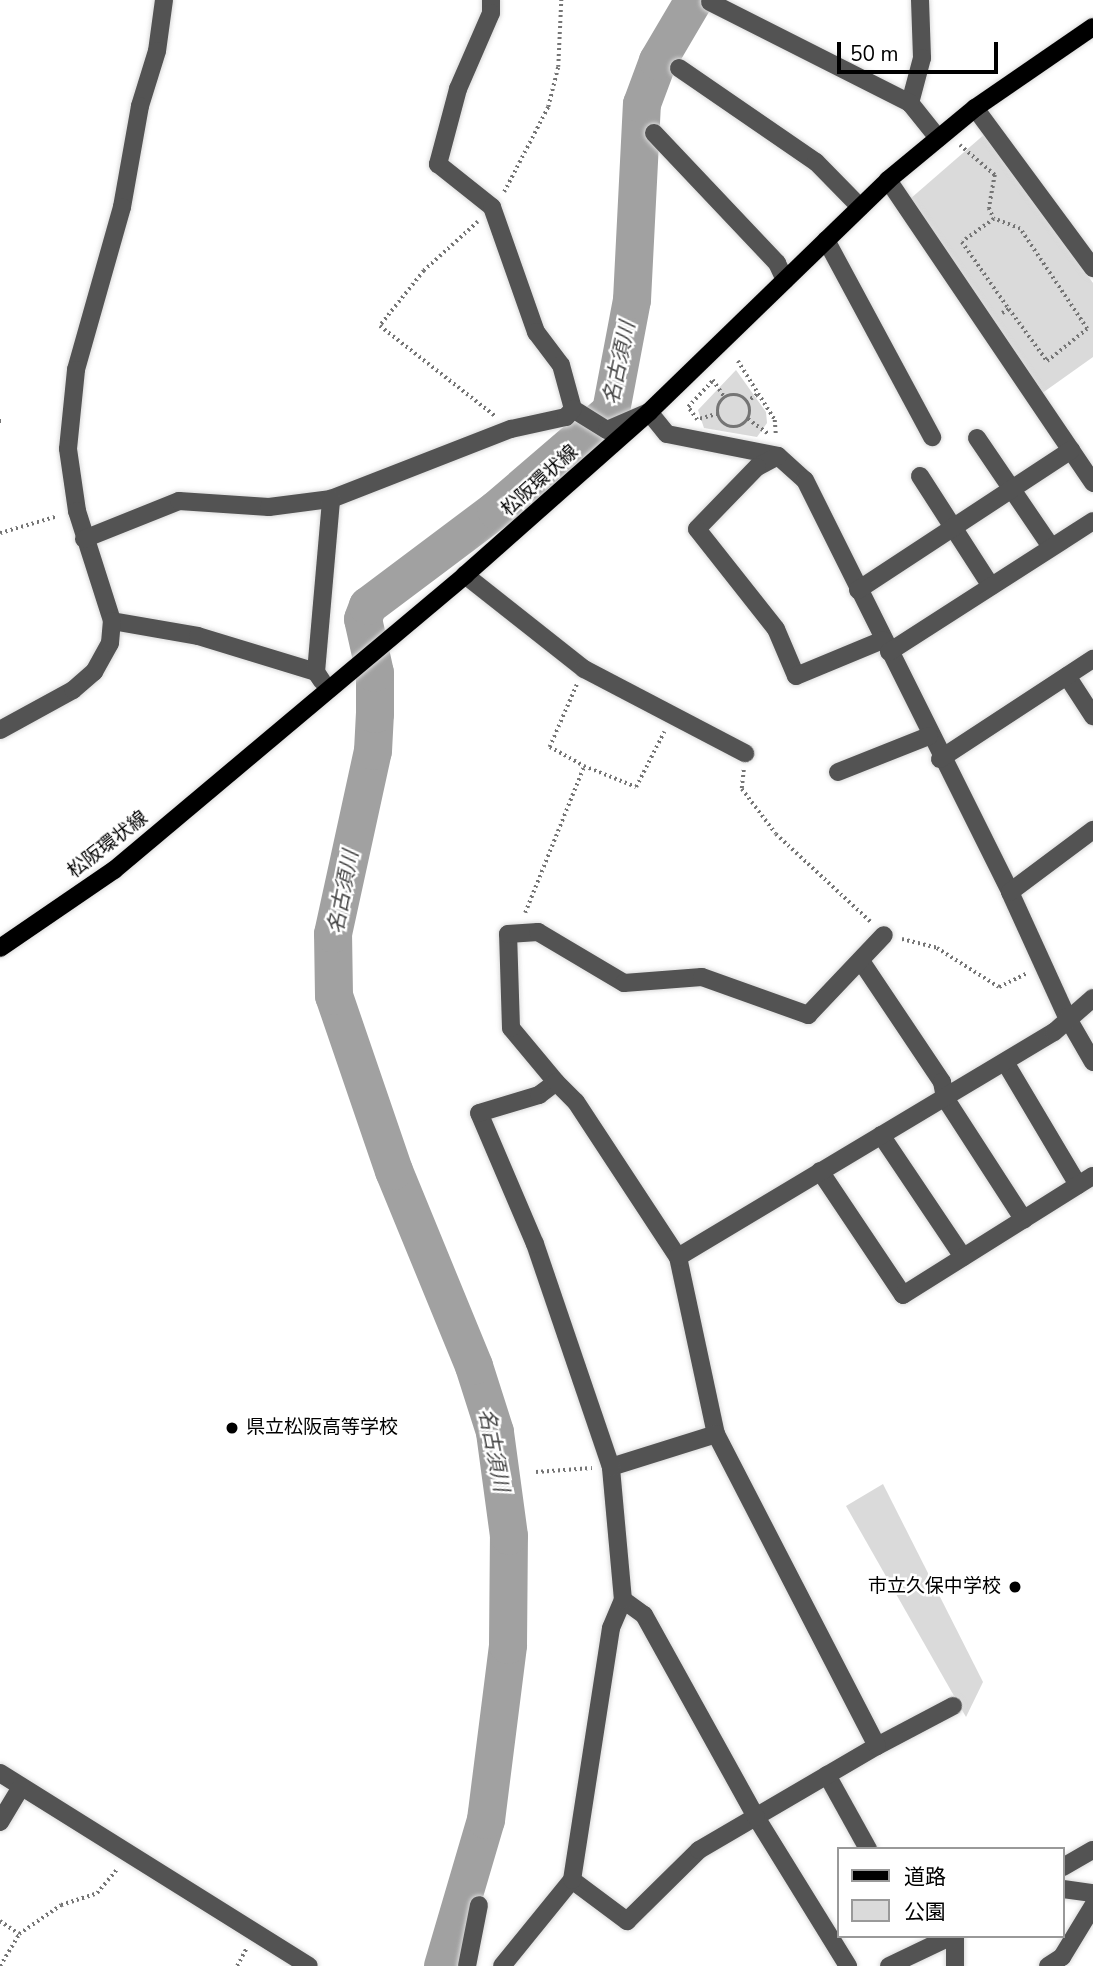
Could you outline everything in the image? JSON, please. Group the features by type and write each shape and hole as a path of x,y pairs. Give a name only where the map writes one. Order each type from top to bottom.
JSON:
{"main road":[{"name":"松阪環状線","path":"0,948 114,870 465,575 649,412 888,180 975,108 1093,27"}],"street":[{"path":"0,730 74,690 94,672 110,643 112,621 84,539 68,449 76,370 121,207 140,106 157,51 164,0"},
{"path":"491,0 491,12 458,89 438,164 492,207 536,332 561,365 573,409 607,430 649,412 667,434 778,456 805,480 940,759 1010,892 1067,1017 1093,1062"},
{"path":"910,103 922,58 920,0"},
{"path":"710,2 910,103 939,138"},
{"path":"679,68 816,162 860,207"},
{"path":"975,108 1093,268"},
{"path":"654,132 776,262 785,279"},
{"path":"888,180 1093,483"},
{"path":"826,240 932,437"},
{"path":"84,539 179,501 269,507 331,499 511,429 566,417 573,409"},
{"path":"977,438 1051,547"},
{"path":"858,590 1071,450"},
{"path":"778,456 757,467 697,529 776,629 796,676 886,646 991,586 1093,521"},
{"path":"920,476 951,529 991,586"},
{"path":"328,690 316,672 331,499"},
{"path":"465,575 584,669 746,753"},
{"path":"112,621 198,636 316,672"},
{"path":"940,759 1093,659"},
{"path":"1067,676 1093,716"},
{"path":"838,772 929,736"},
{"path":"1010,892 1093,830"},
{"path":"877,1746 716,1434 678,1257 576,1102 511,1028 508,934 538,932 624,983 702,976 808,1015 884,934"},
{"path":"861,961 942,1082 945,1098 1024,1220"},
{"path":"678,1257 1054,1032 1067,1017 1093,998"},
{"path":"820,1171 903,1295 1086,1180 1005,1062"},
{"path":"502,1966 572,1880 611,1628 623,1600 611,1467 535,1244 479,1113 539,1096 556,1082"},
{"path":"881,1135 963,1257"},
{"path":"611,1467 716,1434"},
{"path":"623,1600 644,1615 756,1817 848,1966"},
{"path":"572,1880 627,1921 699,1850 877,1746 953,1706"},
{"path":"0,1773 309,1966"},
{"path":"827,1775 867,1847"},
{"path":"0,1822 21,1787"},
{"path":"1065,1866 1093,1850"},
{"path":"1065,1889 1093,1893"},
{"path":"467,1966 479,1905"},
{"path":"1061,1963 1093,1906"},
{"path":"954,1938 955,1966"},
{"path":"889,1966 924,1940"}],"path":[{"path":"960,145 995,175 989,208 994,219 1020,229 1087,329 1047,361 962,242 994,219"},
{"path":"986,325 1009,309"},
{"path":"726,398 739,396 746,402 748,419 777,439 775,420 737,360"},
{"path":"713,380 726,398 718,414 697,420 688,407 713,380"},
{"path":"746,402 758,394"},
{"path":"718,414 732,427 748,419"},
{"path":"0,533 77,511"},
{"path":"584,669 550,747 584,766 636,787 673,715"},
{"path":"746,753 742,789 776,834 884,934 937,948 999,987 1043,965"},
{"path":"538,932 525,914 584,766"},
{"path":"536,1472 611,1467"},
{"path":"0,1966 19,1934 61,1905 97,1893 129,1854"},
{"path":"0,1921 19,1934"}],"green space":[{"path":"986,133 1093,283 1093,357 1041,394 910,199"},
{"path":"736,370 766,412 767,423 757,437 704,428 698,410"},
{"path":"883,1484 983,1682 966,1717 846,1506"}],"waterway":[{"name":"名古須川","path":"443,1966 486,1820 508,1645 509,1536 495,1432 474,1366 394,1171 334,996 333,934 373,751 375,673 363,619 368,606 496,510 611,411 632,300 642,104 658,61 694,0"}],"place":[{"name":"県立松阪高等学校","path":"232,1428"},
{"name":"市立久保中学校","path":"1015,1587"}]}
